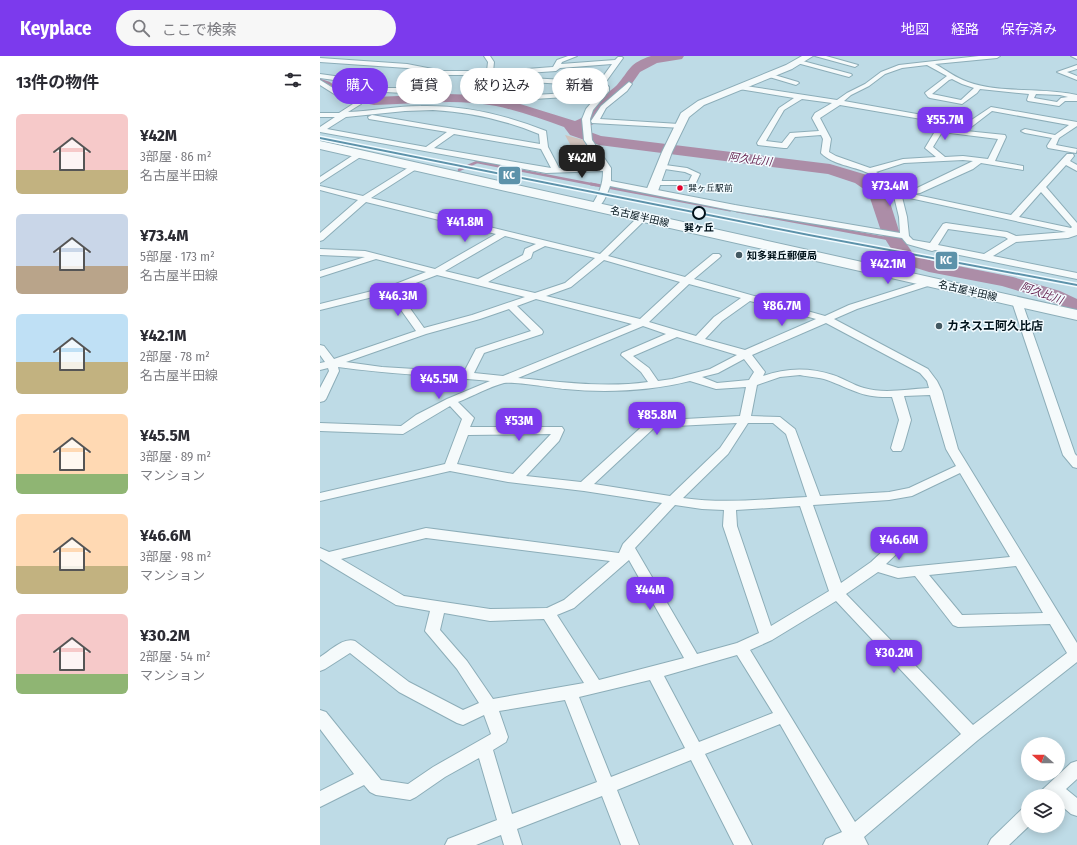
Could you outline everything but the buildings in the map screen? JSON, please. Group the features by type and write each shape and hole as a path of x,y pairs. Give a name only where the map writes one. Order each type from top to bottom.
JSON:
{"main road":[{"name":"名古屋半田線","path":"320,145 1077,315"}],"street":[{"path":"331,61 338,56"},
{"path":"487,56 492,62 493,68"},
{"path":"574,56 559,62 557,68 617,62"},
{"path":"608,74 621,56"},
{"path":"653,187 668,149 685,115 701,103 799,62 809,56"},
{"path":"818,56 855,65"},
{"path":"997,56 901,66 883,73 868,85 837,102 832,107 818,115 816,118 827,139 825,152 828,156 870,171 896,187 905,236 910,242 932,248 1077,276"},
{"path":"320,60 417,68"},
{"path":"799,62 849,75"},
{"path":"928,63 964,83 978,87 1060,93 1077,98"},
{"path":"1077,67 1060,72 1077,78"},
{"path":"768,75 796,82"},
{"path":"320,76 363,82 385,90 396,91"},
{"path":"952,77 947,78 928,93 930,96 962,102 975,92 978,87"},
{"path":"320,82 349,102 359,103 342,113 544,147"},
{"path":"587,129 596,121 603,107 625,90 630,84"},
{"path":"320,92 328,87"},
{"path":"740,87 968,125"},
{"path":"1033,92 1030,100 1059,104 1063,99 1074,100 1077,98"},
{"path":"801,97 781,109 761,143 784,146 793,135 825,133"},
{"path":"595,104 590,109 587,129 607,168 607,183 601,198 595,206"},
{"path":"320,115 432,108 475,111 510,119 543,133 544,147 556,170"},
{"path":"960,132 991,109 1075,124 1056,137 1051,146 1076,150 1073,165 1041,187 1013,218"},
{"path":"320,130 348,114"},
{"path":"596,121 679,126"},
{"path":"320,130 546,171 607,168"},
{"path":"942,159 929,148 940,130 1002,137 990,162"},
{"path":"427,150 453,131"},
{"path":"1025,131 1056,137"},
{"path":"320,181 361,154"},
{"path":"870,171 898,162 963,158 1020,168"},
{"path":"898,193 917,191 970,167 980,160"},
{"path":"320,238 365,198 417,166"},
{"path":"653,187 692,183 696,174 687,170 661,166"},
{"path":"607,183 653,187 876,232 905,236"},
{"path":"1041,187 1076,227 1076,231"},
{"path":"320,188 602,257 826,319 924,372 932,381 952,449 1055,618 1076,656 972,736 856,840 832,845"},
{"path":"898,193 1076,231"},
{"path":"320,366 422,332 476,317 568,285 602,257 643,217"},
{"path":"932,248 946,226 1006,235 1014,239"},
{"path":"984,258 1014,239 1068,235 1076,231"},
{"path":"320,307 391,289 438,271 503,233"},
{"path":"480,282 528,256 528,251 544,243"},
{"path":"320,252 352,252 377,256 642,323 674,334 746,354 760,372 752,383 745,419 724,451 673,500 625,553 569,604 548,613 490,615 402,601 324,555"},
{"path":"320,274 377,256"},
{"path":"320,427 403,430 420,418 451,401 642,323 686,281 716,256"},
{"path":"332,363 382,370 505,379 567,386 612,387 655,384 714,371 746,354 853,307 931,282"},
{"path":"391,289 422,332"},
{"path":"698,340 718,319 748,298"},
{"path":"1017,302 1069,455 1077,464"},
{"path":"467,376 480,351 538,332 511,305"},
{"path":"655,384 645,370 626,355 674,334"},
{"path":"320,348 332,363 334,370 320,399"},
{"path":"690,377 716,386 752,383 779,374 800,372 829,377 861,391 878,394 936,391"},
{"path":"897,393 905,420 897,448"},
{"path":"450,467 468,418 451,401"},
{"path":"584,487 652,424 745,419 776,420 791,432 837,593 972,736"},
{"path":"463,431 558,430 555,438 516,479"},
{"path":"320,497 450,467 516,479 584,487 702,505 730,506 889,496 912,492 963,467"},
{"path":"730,506 730,526 767,636"},
{"path":"324,555 426,533 625,553"},
{"path":"320,665 350,645 404,686 463,718 489,706 570,694 741,648 767,636 837,593 876,566 905,538"},
{"path":"625,553 693,661"},
{"path":"876,566 898,573 1020,561"},
{"path":"918,571 958,621 1055,618"},
{"path":"320,718 376,787 410,792 439,772 484,748 500,737 489,706 462,665 432,631 439,606"},
{"path":"548,613 595,687"},
{"path":"741,648 856,840"},
{"path":"654,672 743,845"},
{"path":"570,694 630,845"},
{"path":"454,845 783,716"},
{"path":"484,748 513,845"},
{"path":"1054,789 1077,768"},
{"path":"320,799 366,776"},
{"path":"1065,801 1077,808"},
{"path":"997,845 1021,822"}],"shaded area":[{"path":"565,135 584,140 599,166 582,166"}],"waterway":[{"path":"572,128 591,120 600,106 621,89 635,69 646,62 655,59 677,56"},
{"path":"320,80 332,85"},
{"name":"阿久比川","path":"388,100 447,98 478,99 499,102 558,120 569,124 572,128"},
{"name":"阿久比川","path":"572,128 575,132 599,140 830,169 861,179 874,188 878,193 891,234 907,259 929,266 1006,281 1053,295 1077,307"},
{"path":"459,170 477,162 596,185"},
{"path":"591,184 730,210"},
{"path":"737,211 895,240"}],"transit line":[{"name":"KC","path":"320,138 809,235 1077,285"}],"place":[{"name":"巽ヶ丘駅前","path":"680,188"},
{"name":"巽ヶ丘","path":"699,213"},
{"name":"知多巽丘郵便局","path":"739,255"},
{"name":"カネスエ阿久比店","path":"939,326"}]}
